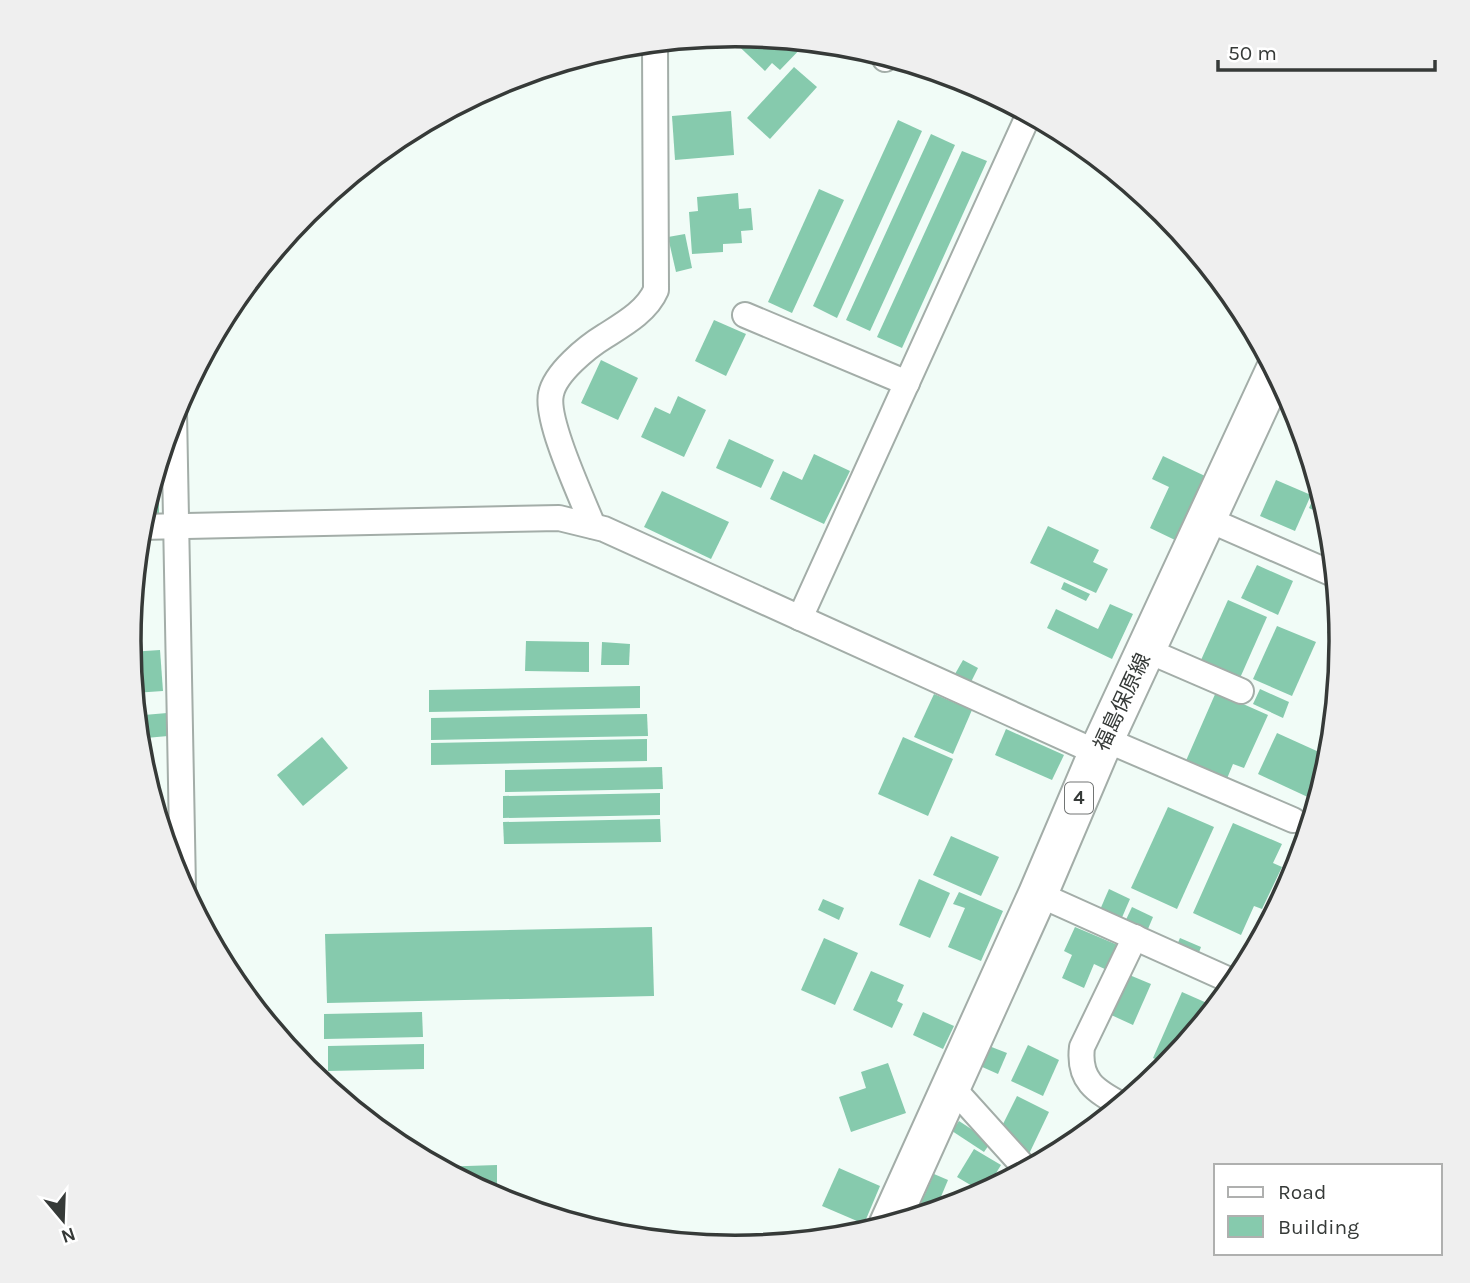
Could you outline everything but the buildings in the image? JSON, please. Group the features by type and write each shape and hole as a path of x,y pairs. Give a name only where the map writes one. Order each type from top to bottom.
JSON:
{"main road":[{"name":"福島保原線","path":"893,1215 1038,894 1101,746 1270,383"}],"street":[{"path":"593,526 555,429 551,390 583,350 636,314 656,290 655,52"},
{"path":"800,618 1025,123"},
{"path":"745,315 907,383"},
{"path":"174,444 182,860"},
{"path":"152,526 559,518 593,526 800,618 1101,746 1293,820"},
{"path":"1206,519 1325,570"},
{"path":"1146,650 1241,691"},
{"path":"1038,894 1225,978"},
{"path":"1113,1099 1092,1085 1083,1073 1080,1063 1082,1047 1135,937"},
{"path":"951,1086 1020,1162"}]}
